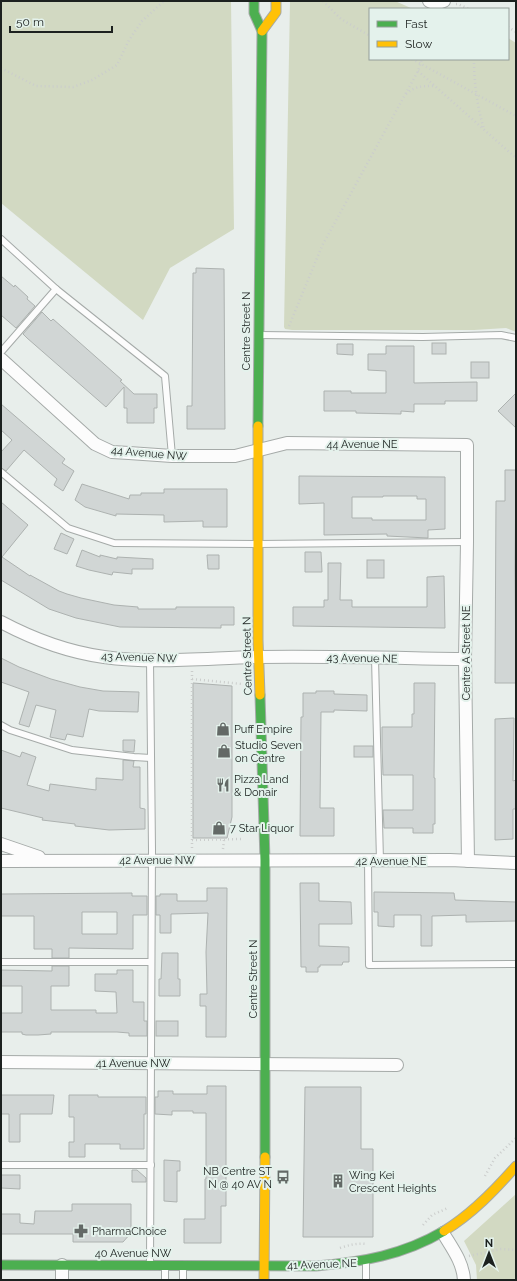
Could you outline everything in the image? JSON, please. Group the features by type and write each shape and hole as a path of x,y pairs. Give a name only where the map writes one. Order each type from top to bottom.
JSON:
{"main road":[{"name":"Centre Street N","path":"254,1 254,13 262,31 258,336 258,544 259,657 265,860 266,1063 264,1280"},
{"path":"262,31 276,12 276,1"},
{"name":"41 Avenue NE","path":"264,1266 339,1265 388,1256 406,1249 443,1233 466,1217 505,1179 516,1166"},
{"name":"40 Avenue NW","path":"1,1265 264,1266"}],"street":[{"path":"429,1 436,4 444,1"},
{"name":"44 Avenue NW","path":"1,359 95,444 112,452 172,456 235,456 258,449"},
{"name":"44 Avenue NE","path":"258,449 287,443 467,445"},
{"name":"Centre A Street NE","path":"467,445 465,659 468,861"},
{"name":"43 Avenue NW","path":"1,622 44,641 85,654 106,658 150,660 259,657"},
{"name":"43 Avenue NE","path":"259,657 465,659"},
{"name":"42 Avenue NW","path":"1,844 48,861"},
{"name":"42 Avenue NW","path":"1,861 265,860"},
{"name":"42 Avenue NE","path":"265,860 468,861 516,863"},
{"name":"41 Avenue NW","path":"1,1062 266,1063"},
{"path":"266,1063 397,1065"},
{"path":"443,1233 459,1259 463,1270 464,1280"},
{"path":"62,1265 62,1280"}],"lane":[{"path":"1,239 56,289 165,376 172,456"},
{"path":"1,352 56,289"},
{"path":"258,336 423,337 501,335 516,338"},
{"path":"1,472 68,528 114,543 258,544 467,542"},
{"path":"375,658 380,861"},
{"path":"150,660 152,860 150,1265"},
{"path":"1,725 10,730 72,750 151,758"},
{"path":"368,861 369,964 516,964"},
{"path":"1,962 151,962"},
{"path":"1,1165 151,1165"},
{"path":"366,1261 366,1280"},
{"path":"165,1266 165,1280"},
{"path":"183,1266 183,1280"}],"path":[{"path":"1,68 36,86 73,87 92,80 117,65 129,40 142,21 164,1"},
{"path":"323,1 341,19 369,35"},
{"path":"458,4 467,8"},
{"path":"414,60 516,116"},
{"path":"281,335 291,325 322,246 418,71 422,60"},
{"path":"474,60 478,110 484,129"},
{"path":"418,71 516,158"},
{"path":"404,95 412,88 420,86 434,86"},
{"path":"192,671 192,850"},
{"path":"192,679 242,684"},
{"path":"192,840 241,839"},
{"path":"223,849 224,840"},
{"path":"482,1180 486,1176 495,1158 516,1138"},
{"path":"422,1226 432,1215 452,1206"},
{"path":"337,1249 359,1244 371,1245"},
{"path":"459,1259 500,1249 516,1250"}],"green space":[{"path":"1,1 231,1 234,229 170,268 143,320 1,203"},
{"path":"290,1 395,1 411,8 369,8 369,60 509,60 509,39 516,43 516,332 506,328 474,330 292,330 285,329"},
{"path":"516,1194 516,1280 477,1280 476,1265 464,1241"}],"building":[{"path":"196,268 224,269 225,429 187,429 187,406 192,406 193,273 196,273"},
{"path":"1,276 14,287 15,285 35,306 16,328 1,315"},
{"path":"42,312 51,321 53,319 122,380 120,381 134,394 157,394 157,408 154,408 154,423 127,423 127,408 124,408 124,387 106,407 27,338 23,334"},
{"path":"432,343 446,343 446,354 432,354"},
{"path":"337,344 353,344 353,355 337,354"},
{"path":"386,346 414,346 414,383 477,382 477,401 445,401 445,404 414,404 414,412 401,411 401,414 356,413 356,411 324,411 324,391 386,393 386,371 368,370 368,354 386,354"},
{"path":"471,362 489,362 489,378 471,378"},
{"path":"516,393 516,428 498,411"},
{"path":"1,404 65,459 62,463 74,471 63,491 54,485 57,479 24,450 6,471 1,468 1,452 12,440 1,430"},
{"path":"505,470 516,470 516,683 495,683 496,501 505,501"},
{"path":"299,476 445,477 445,529 428,530 428,538 387,536 387,534 324,535 324,503 299,504","holes":["417,496 417,499 426,499 426,520 372,520 372,518 352,518 352,497"]},
{"path":"82,484 129,499 130,495 141,495 141,493 164,493 164,489 227,489 227,527 203,527 203,521 164,522 164,515 116,514 116,516 85,507 75,500"},
{"path":"1,502 28,525 2,557 30,576 67,594 114,605 138,607 138,609 176,609 176,607 234,607 234,625 221,625 221,628 120,627 76,618 49,609 1,580"},
{"path":"61,533 74,539 67,554 54,549"},
{"path":"82,550 100,557 100,555 117,559 117,557 153,559 153,569 132,569 132,574 113,572 112,575 89,570 76,566"},
{"path":"305,552 321,552 322,572 305,572"},
{"path":"207,555 219,555 219,569 208,569"},
{"path":"367,560 384,560 384,578 367,578"},
{"path":"328,563 341,563 340,600 352,600 352,607 427,607 427,577 444,576 445,628 293,626 293,607 324,607 324,600 328,600"},
{"path":"1,658 19,667 51,679 80,687 103,691 139,692 138,712 99,711 89,709 83,737 67,734 65,740 50,737 56,710 36,705 29,727 19,724 29,692 1,682"},
{"path":"193,683 232,686 232,817 227,838 193,838"},
{"path":"414,683 435,683 435,824 433,824 433,833 413,833 413,828 384,828 383,810 413,810 413,775 383,775 382,727 412,727 412,714 414,714"},
{"path":"316,691 334,691 334,694 367,695 367,711 334,710 334,712 321,712 320,808 334,808 334,836 300,836 301,717 303,717 303,693 316,693"},
{"path":"514,718 513,781 516,780 516,809 513,809 513,839 495,840 495,719"},
{"path":"123,740 135,740 134,752 123,751"},
{"path":"354,746 373,746 373,757 354,757"},
{"path":"1,750 20,757 22,752 36,757 27,785 49,791 50,784 96,790 96,778 123,780 123,760 134,761 133,767 140,767 140,808 145,809 145,829 109,830 75,826 75,824 42,820 43,818 1,808"},
{"path":"300,883 319,883 319,901 351,902 352,924 319,924 319,946 349,947 349,962 343,962 342,965 320,965 320,967 318,967 318,972 306,972 306,967 301,967"},
{"path":"207,888 227,888 226,1037 206,1037 206,1006 200,1006 200,994 207,994 206,952 208,913 171,914 171,933 160,933 160,915 156,915 156,896 160,896 160,894 177,894 177,901 207,901"},
{"path":"374,892 454,893 455,900 516,902 516,921 466,922 466,915 432,916 432,946 421,946 421,915 394,915 394,927 378,926 378,912 374,912"},
{"path":"132,893 132,896 147,896 147,915 133,915 133,949 69,948 69,958 52,958 52,949 34,949 34,916 1,916 1,894","holes":["82,912 117,912 117,934 82,934"]},
{"path":"162,953 178,953 178,979 180,979 180,996 159,996"},
{"path":"52,966 69,966 69,986 51,986 51,1010 96,1010 96,1013 117,1013 116,992 95,991 95,974 117,974 117,970 133,970 133,1002 144,1002 144,1021 147,1021 147,1036 129,1036 129,1033 117,1032 51,1032 51,1034 26,1035 22,1034 22,1032 1,1032 1,1013 22,1013 22,986 1,986 1,970 52,971"},
{"path":"156,1021 178,1021 178,1036 156,1036"},
{"path":"207,1086 226,1086 226,1206 221,1206 221,1243 184,1243 184,1219 205,1219 206,1113 193,1113 193,1111 172,1111 172,1115 155,1114 155,1097 158,1097 158,1091 173,1091 173,1094 207,1094"},
{"name":"Wing Kei Crescent Heights","path":"305,1087 361,1087 361,1149 373,1149 373,1237 303,1237"},
{"path":"1,1095 54,1095 52,1114 20,1114 20,1142 9,1142 9,1114 1,1114"},
{"path":"69,1095 98,1095 98,1097 146,1097 146,1114 144,1114 144,1149 120,1149 120,1144 85,1144 85,1157 69,1157 69,1142 74,1142 74,1117 69,1117"},
{"path":"164,1160 180,1161 180,1171 177,1171 177,1202 164,1201"},
{"path":"132,1170 137,1170 146,1178 146,1182 132,1182"},
{"path":"1,1175 20,1175 20,1189 1,1188"},
{"path":"72,1204 131,1204 131,1233 123,1242 73,1242 73,1234 1,1234 1,1214 20,1214 20,1223 34,1224 35,1211 72,1211"}],"traffic: fast":[{"path":"254,1 254,13 262,31 258,426"},
{"path":"260,695 265,860 265,1157"},
{"path":"1,1265 316,1266 350,1262 398,1252 444,1231"}],"traffic: slow":[{"path":"262,31 276,12 276,1"},
{"path":"258,426 258,640 260,695"},
{"path":"264,1280 265,1157"},
{"path":"444,1231 483,1201 516,1166"}],"place":[{"name":"Puff Empire","path":"223,729"},
{"name":"Studio Seven on Centre","path":"224,751"},
{"name":"Pizza Land & Donair","path":"223,785"},
{"name":"7 Star Liquor","path":"219,828"},
{"name":"NB Centre ST N @ 40 AV N","path":"283,1177"},
{"name":"Wing Kei Crescent Heights","path":"338,1181"},
{"name":"PharmaChoice","path":"81,1231"}]}
